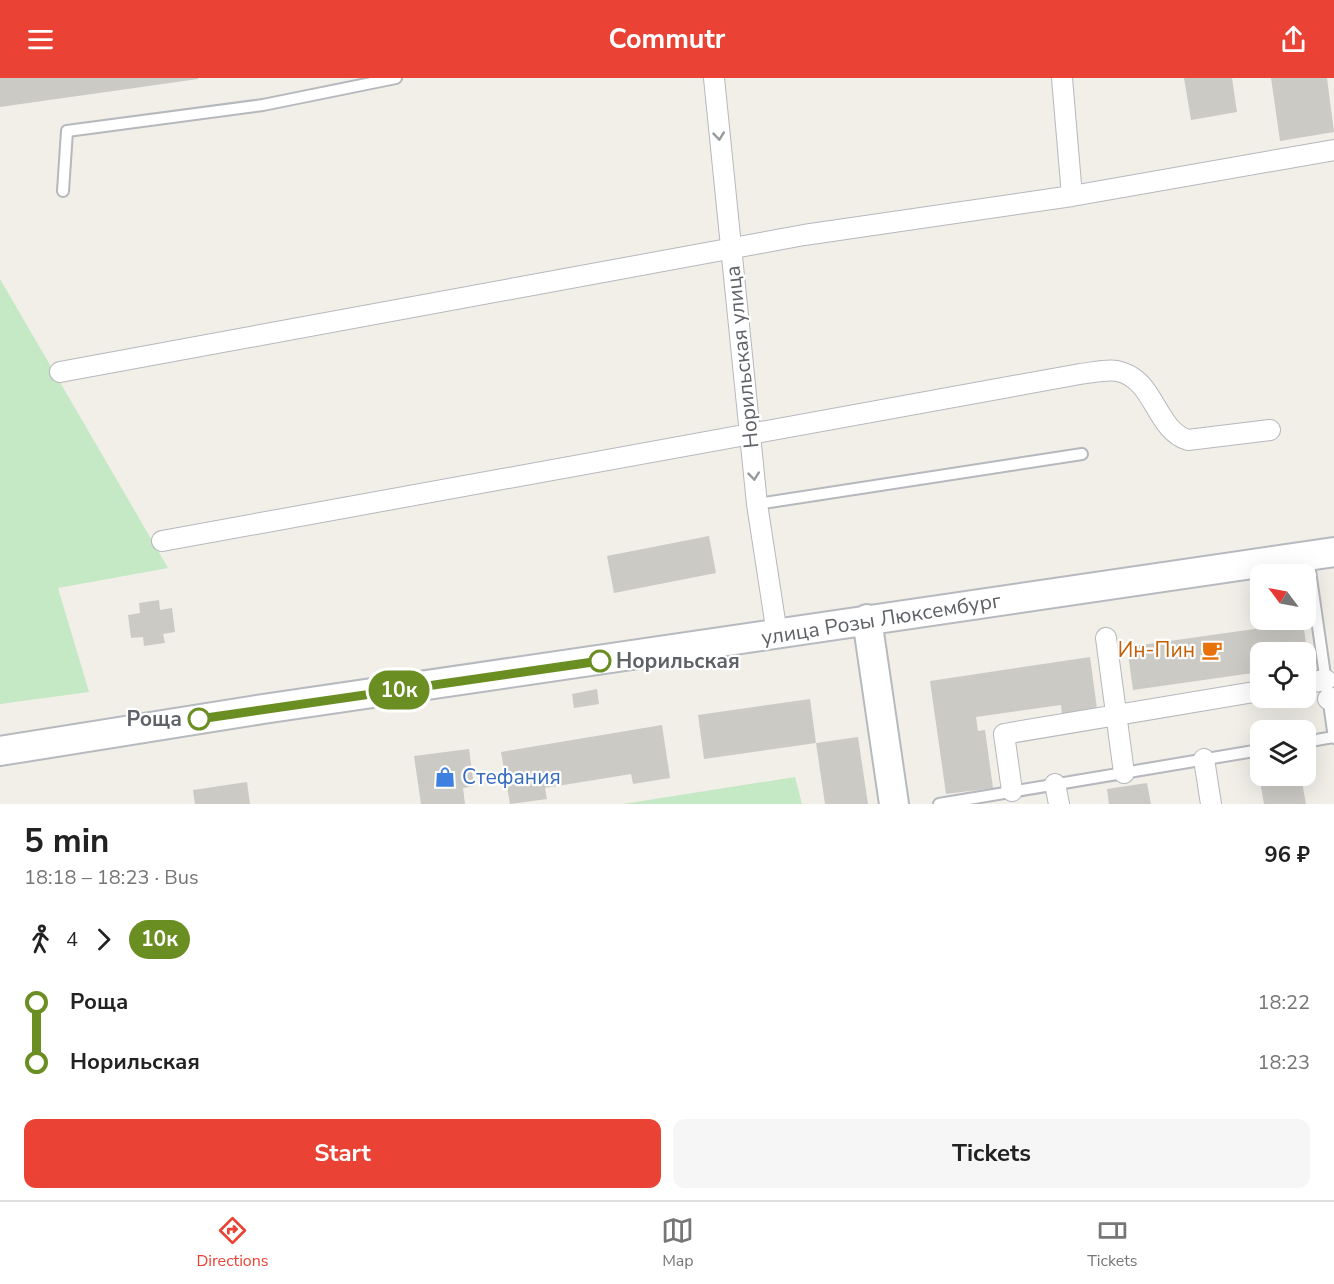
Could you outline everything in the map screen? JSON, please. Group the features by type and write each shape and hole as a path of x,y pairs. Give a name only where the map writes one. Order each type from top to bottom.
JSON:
{"main road":[{"name":"улица Розы Люксембург","path":"0,751 263,709 1321,554"},
{"path":"867,619 894,804"}],"street":[{"name":"Норильская улица","path":"714,78 757,504 777,634"},
{"path":"1062,78 1072,196"},
{"path":"60,372 804,236 1072,196 1334,150"},
{"path":"162,541 1080,374 1116,370 1132,376 1146,389 1169,426 1179,437 1188,440 1270,430"},
{"path":"1106,638 1124,772"},
{"path":"1316,681 1326,680"},
{"path":"1012,791 1004,734 1250,693"},
{"path":"1204,759 1211,804"},
{"path":"1056,784 1059,804"}],"lane":[{"path":"63,191 67,131 263,105 396,78"},
{"path":"757,504 1082,454"},
{"path":"1316,740 1334,738 1331,699 1326,680 1321,554"},
{"path":"939,804 1250,752"}],"green space":[{"path":"0,279 168,568 58,588 89,692 0,704"},
{"path":"795,777 802,804 623,804"}],"building":[{"path":"0,78 198,78 198,79 0,107"},
{"path":"1184,78 1232,78 1237,112 1191,120"},
{"path":"1271,78 1327,78 1334,132 1280,141"},
{"path":"709,536 716,573 614,593 607,556"},
{"path":"159,600 160,610 172,608 175,632 163,634 165,643 144,646 143,637 131,638 128,615 140,613 139,603"},
{"path":"1250,630 1304,630 1306,642 1250,642 1250,673 1133,690 1127,647"},
{"path":"1090,657 1097,709 1062,714 1061,705 976,717 978,731 985,730 993,788 946,794 930,681"},
{"path":"597,689 599,704 574,708 572,694"},
{"path":"810,699 816,743 704,759 698,715"},
{"path":"662,725 670,778 633,784 631,774 545,788 547,799 510,804 501,752"},
{"path":"858,737 868,804 825,804 816,743"},
{"path":"469,749 474,786 463,788 465,804 421,804 414,756"},
{"path":"247,782 250,804 195,804 193,790"},
{"path":"1147,783 1151,804 1109,804 1107,789"},
{"path":"1261,786 1303,786 1306,804 1264,804"}],"bus line":[{"name":"10к","path":"199,719 600,661"}],"place":[{"name":"Ин-Пин","path":"1212,650"},
{"name":"Норильская","path":"600,661"},
{"name":"Роща","path":"199,719"},
{"name":"Стефания","path":"445,777"}]}
